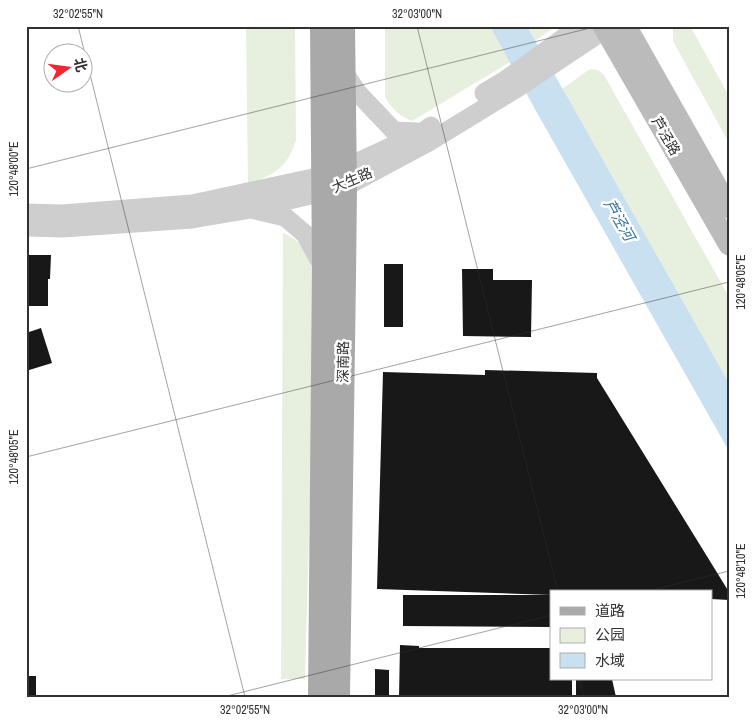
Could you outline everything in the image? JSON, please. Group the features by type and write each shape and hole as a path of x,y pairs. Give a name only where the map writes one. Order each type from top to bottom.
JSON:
{"main road":[{"name":"深南路","path":"320,697 324,267 322,26"},
{"name":"深南路","path":"338,697 345,177 343,26"},
{"name":"芦泾路","path":"611,27 729,208"},
{"name":"芦泾路","path":"611,27 729,245"}],"street":[{"name":"大生路","path":"345,177 421,133 504,81 580,26"},
{"name":"大生路","path":"26,227 63,228 192,219 251,209 345,177 429,142 611,27"},
{"path":"344,70 358,93 394,131 421,133"},
{"name":"大生路","path":"26,213 62,214 192,204 322,184"},
{"path":"251,209 285,217 306,234 324,267"}],"green space":[{"path":"246,26 295,26 296,140 289,157 279,169 248,184"},
{"path":"385,26 490,26 510,62 412,121 396,112 385,97"},
{"path":"527,26 556,26 535,41"},
{"path":"673,26 690,26 729,96 729,143 673,41"},
{"path":"590,69 598,70 604,75 729,297 729,383 562,89"},
{"path":"283,233 290,236 306,251 316,278 305,679 281,679"}],"water":[{"name":"芦泾河","path":"490,26 527,26 729,383 729,451 536,111"}],"building":[{"path":"26,255 51,255 50,279 48,279 48,306 26,306"},
{"path":"384,264 403,264 403,327 384,327"},
{"path":"462,269 493,269 493,280 532,280 531,337 463,336"},
{"path":"41,328 52,363 26,371 26,333"},
{"path":"485,370 597,373 597,378 729,592 729,600 712,599 712,590 550,590 550,595 377,589 383,372 485,375"},
{"path":"403,595 550,595 550,627 403,626"},
{"path":"400,645 419,646 419,648 550,648 550,680 572,680 572,697 399,697"},
{"path":"375,669 389,670 389,697 375,697"},
{"path":"26,676 36,676 36,697 26,697"},
{"path":"576,680 612,680 616,697 576,697"}]}
